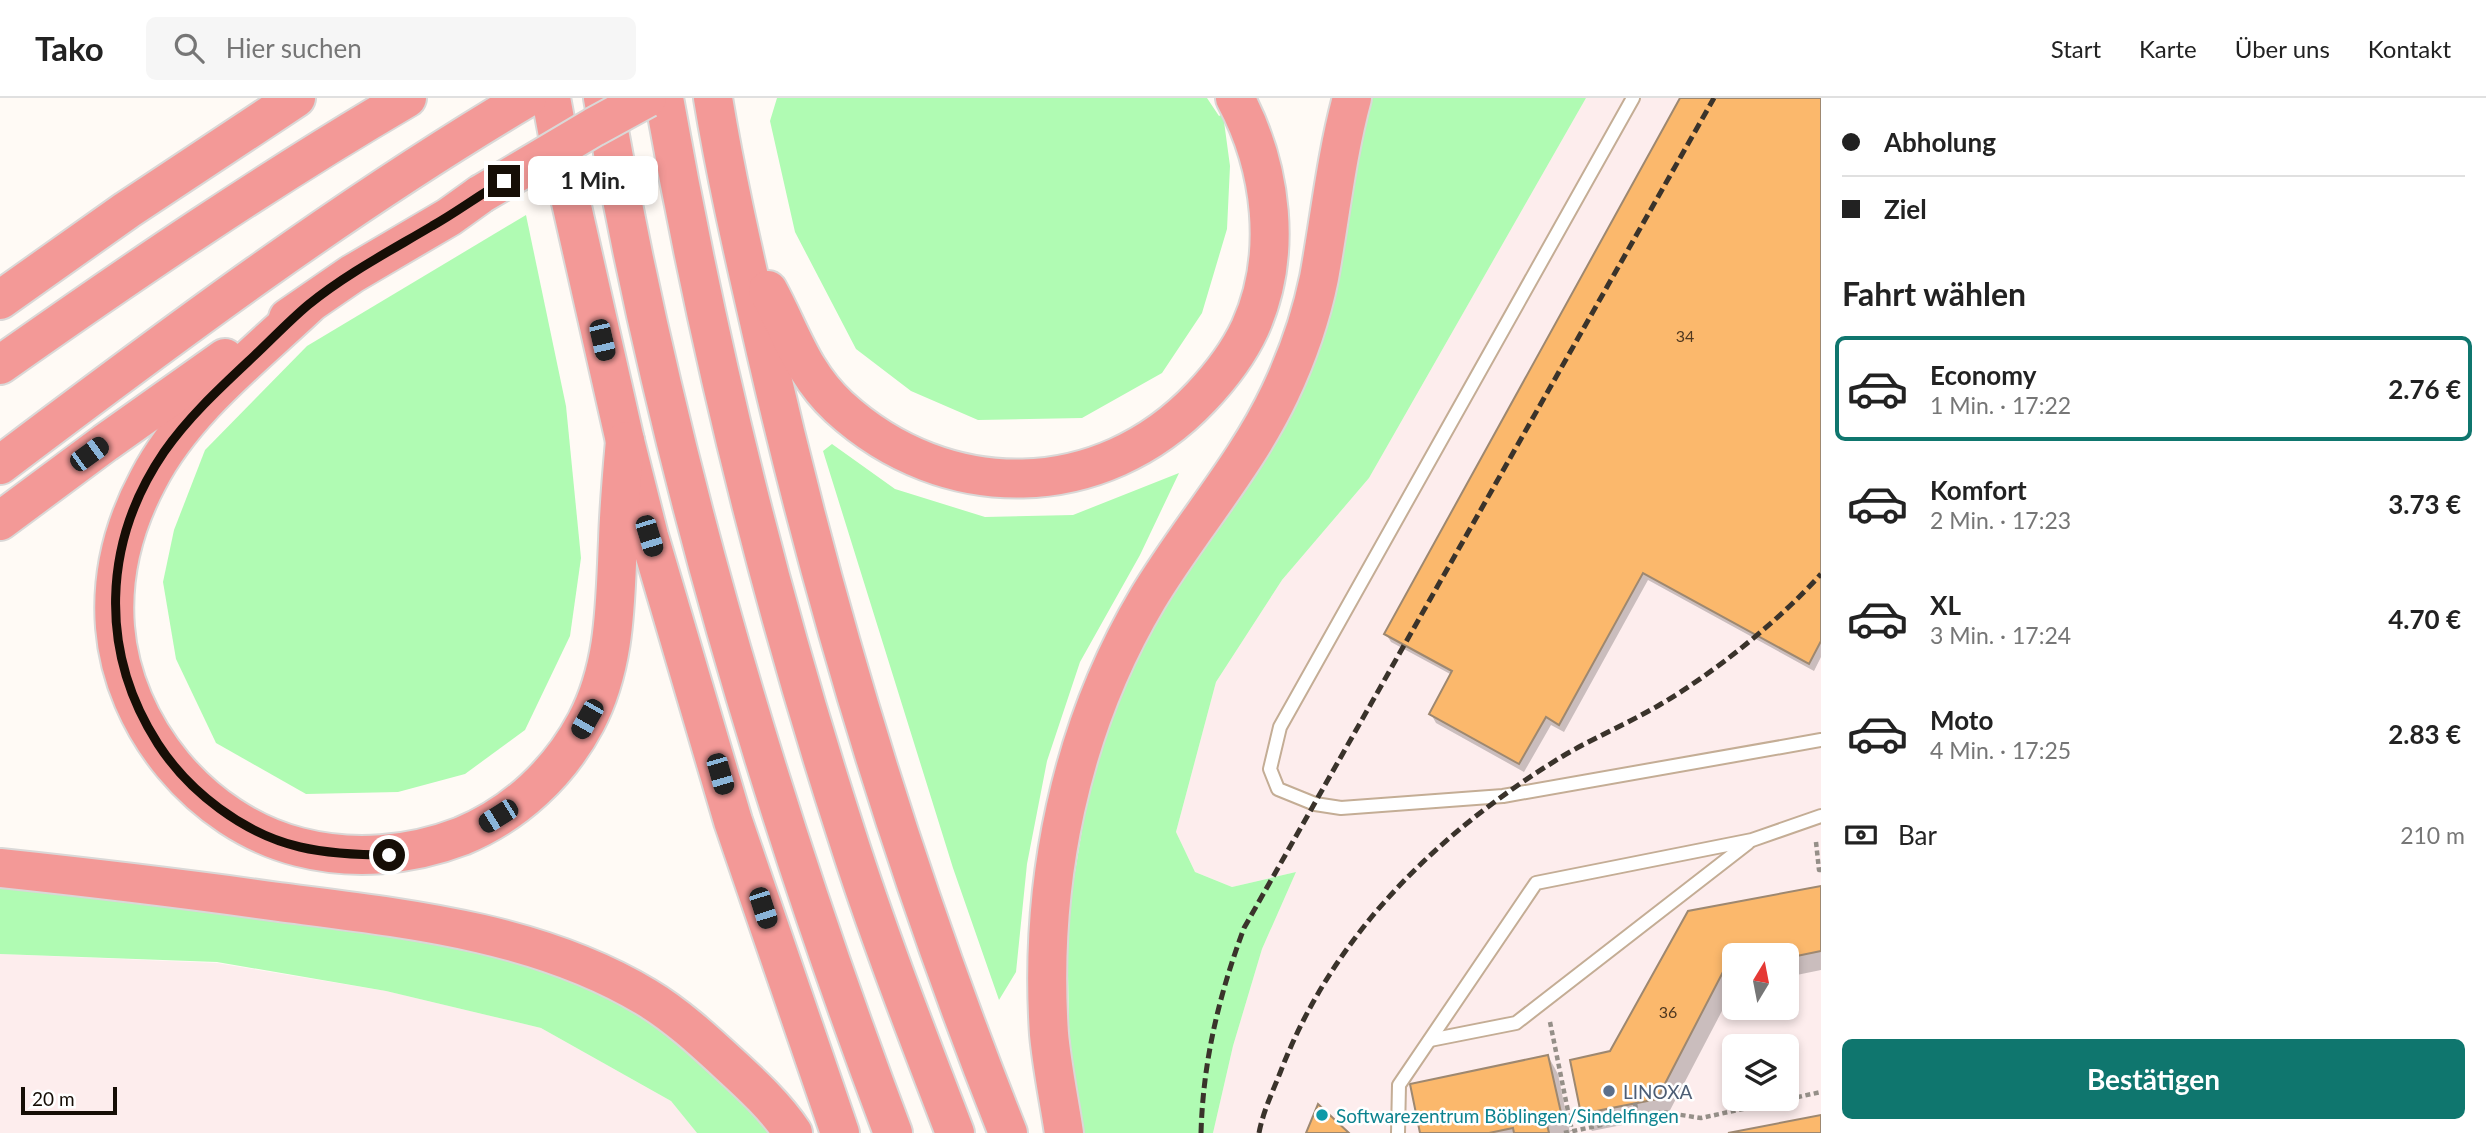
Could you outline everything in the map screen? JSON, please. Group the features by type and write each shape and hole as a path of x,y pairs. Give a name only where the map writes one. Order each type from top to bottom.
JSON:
{"highway":[{"path":"0,300 117,217 296,98"},
{"path":"0,365 198,230 407,98"},
{"path":"0,464 181,329 328,226 470,132 527,98"},
{"path":"551,98 568,188 649,536 733,821 840,1133"},
{"path":"603,98 659,373 718,602 780,812 893,1133"},
{"path":"0,520 172,395 352,274 449,217 481,194 647,98"},
{"path":"664,98 711,341 740,464 806,700 846,834 909,1013 955,1133"},
{"path":"713,98 740,240 798,489 861,709 918,889 1008,1133"},
{"path":"740,240 773,299 795,348 817,382 838,406 871,433 906,454 940,467 985,478 1026,480 1067,475 1107,463 1153,439 1179,418 1213,384 1235,356 1250,327 1263,286 1269,247 1269,205 1262,162 1250,126 1235,98"},
{"path":"1064,1133 1049,1036 1049,924 1062,817 1076,764 1107,674 1128,631 1169,565 1264,425 1286,381 1306,326 1318,280 1352,98"},
{"path":"308,305 224,384 163,453 136,504 117,566 115,629 129,689 142,719 166,757 195,788 224,812 258,832 299,847 346,855 389,855 434,847 480,828 517,804 544,781 568,751 587,719 601,686 611,642 617,585 625,441"},
{"path":"0,868 370,914 463,929 527,946 589,969 645,997 695,1032 731,1065 793,1133"}],"lane":[{"path":"1633,98 1280,727 1269,769 1278,789 1315,804 1341,808 1503,796 1821,740"},
{"path":"1398,1133 1399,1085 1536,883 1752,840 1817,817"},
{"path":"1430,1040 1516,1023 1752,840"}],"path":[{"path":"1817,817 1821,870"},
{"path":"1545,1000 1572,1131"},
{"path":"1564,1133 1662,1112 1700,1118 1821,1092"},
{"path":"1635,1103 1637,1117"}],"shaded area":[{"path":"1586,98 1821,98 1821,1133 1213,1133 1233,1046 1262,949 1296,872 1232,887 1195,872 1176,832 1216,682 1282,580 1369,478"},
{"path":"0,954 217,963 386,991 541,1028 671,1101 697,1133 0,1133"}],"green space":[{"path":"777,98 1207,98 1219,116 1223,114 1230,166 1227,229 1202,313 1162,373 1082,418 978,420 911,391 856,349 795,232 770,121"},
{"path":"1370,98 1586,98 1369,478 1282,580 1216,682 1176,832 1195,872 1232,887 1296,872 1262,949 1233,1046 1213,1133 1081,1133 1069,1028 1067,921 1090,781 1127,674 1164,603 1238,499 1355,171"},
{"path":"526,215 566,406 581,558 570,636 525,730 465,774 398,792 306,794 216,743 176,659 163,582 174,530 205,450 307,346"},
{"path":"832,444 895,489 985,517 1073,515 1179,473 1140,555 1080,662 1047,761 1027,864 1016,972 999,1000 953,868 823,451"},
{"path":"0,881 509,953 639,1008 779,1133 697,1133 671,1101 541,1028 386,991 217,962 0,954"}],"building":[{"path":"1680,98 1821,98 1821,641 1809,664 1643,573 1559,725 1546,717 1519,764 1429,714 1452,671 1384,634"},
{"name":"Softwarezentrum Böblingen/Sindelfingen","path":"1821,886 1821,951 1799,956 1799,943 1722,943 1722,974 1657,1099 1581,1114 1570,1060 1610,1051 1688,911"},
{"name":"Softwarezentrum Böblingen/Sindelfingen","path":"1548,1055 1562,1117 1546,1120 1549,1133 1514,1133 1513,1128 1489,1133 1420,1133 1410,1084"},
{"name":"Softwarezentrum Böblingen/Sindelfingen","path":"1318,1104 1349,1133 1306,1133"},
{"name":"Softwarezentrum Böblingen/Sindelfingen","path":"1821,1115 1821,1133 1728,1133"}],"railway":[{"path":"1201,1133 1205,1080 1214,1029 1244,928 1714,98"},
{"path":"1259,1133 1268,1103 1302,1023 1329,976 1360,932 1394,891 1432,853 1517,786 1563,756 1649,711 1703,677 1746,645 1821,574"}],"place":[{"name":"LINOXA","path":"1609,1091"},
{"name":"Softwarezentrum Böblingen/Sindelfingen","path":"1322,1115"}],"route":[{"path":"389,855 346,855 299,847 258,832 224,812 195,788 166,757 142,719 129,689 115,629 117,566 130,520 148,478 177,434 224,384 308,305 352,274 504,181"}]}
